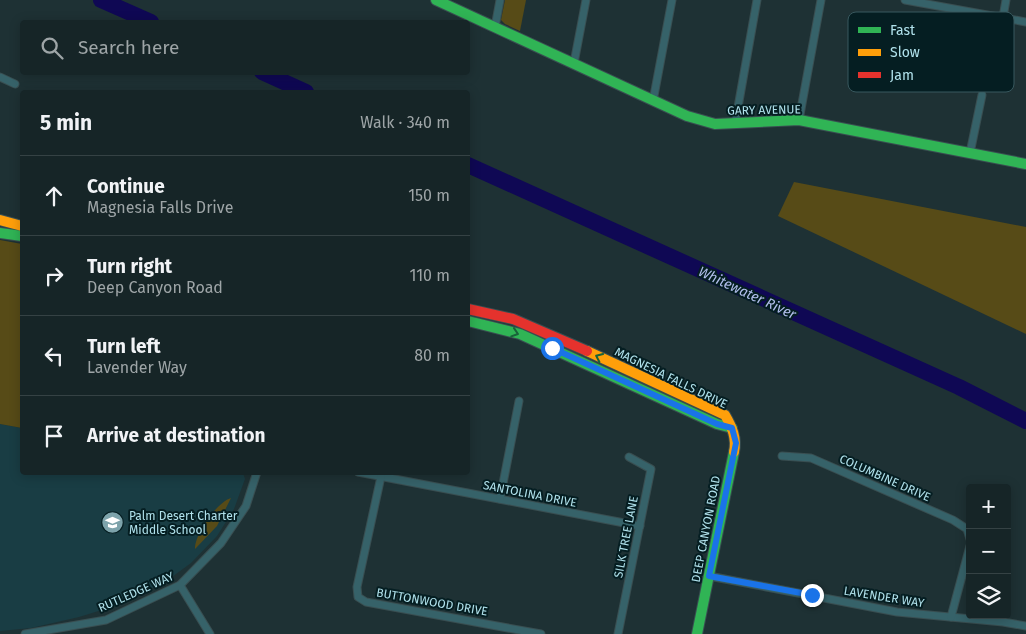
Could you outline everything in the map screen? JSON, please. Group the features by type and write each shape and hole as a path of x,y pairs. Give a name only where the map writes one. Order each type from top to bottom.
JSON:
{"street":[{"name":"GARY AVENUE","path":"436,0 653,101 687,116 715,124 799,120 1026,164"},
{"path":"495,26 500,0"},
{"path":"574,63 586,0"},
{"path":"653,101 672,0"},
{"path":"736,124 757,0"},
{"path":"799,120 821,0"},
{"path":"906,0 974,12"},
{"path":"0,77 15,84"},
{"path":"970,153 982,95"},
{"path":"0,220 20,225"},
{"path":"0,233 20,236"},
{"name":"MAGNESIA FALLS DRIVE","path":"470,309 513,319 537,328 724,416 732,428"},
{"name":"MAGNESIA FALLS DRIVE","path":"470,322 520,334 717,424 732,428"},
{"path":"500,500 519,401"},
{"name":"DEEP CANYON ROAD","path":"697,634 736,443 732,428"},
{"name":"COLUMBINE DRIVE","path":"782,456 812,458 927,508 953,520 966,529"},
{"name":"SILK TREE LANE","path":"618,634 651,469 629,457"},
{"name":"RUTLEDGE WAY","path":"25,634 106,620 180,585 221,543 246,506 256,475"},
{"name":"SANTOLINA DRIVE","path":"382,475 500,500 640,526"},
{"name":"BUTTONWOOD DRIVE","path":"382,475 357,587 358,597 366,602 519,632 541,634"},
{"path":"951,617 966,561"},
{"name":"LAVENDER WAY","path":"709,576 856,605 1026,626"},
{"path":"180,585 210,634"}],"shaded area":[{"path":"505,0 526,0 520,31 501,20"},
{"path":"794,182 1026,227 1026,334 778,216"},
{"path":"0,240 20,244 20,428 0,424"},
{"name":"Palm Desert Charter Middle School","path":"0,424 20,428 20,475 244,475 245,479 234,509 217,536 191,563 165,582 118,605 79,617 31,628 0,631"},
{"path":"231,498 217,526 195,549 198,536 207,520 219,506"}],"waterway":[{"name":"Whitewater River","path":"101,0 146,20"},
{"name":"Whitewater River","path":"269,75 302,90"},
{"name":"Whitewater River","path":"470,166 959,387 1026,421"}],"traffic: fast":[{"path":"436,0 687,116 715,124 799,120 1026,164"},
{"path":"0,233 20,236"},
{"path":"470,322 520,334 717,424 732,428"},
{"path":"697,634 734,452"}],"traffic: slow":[{"path":"0,220 20,225"},
{"path":"587,351 725,415 733,433 735,442 734,452"}],"traffic: jam":[{"path":"470,309 513,319 587,351"}],"place":[{"name":"Palm Desert Charter Middle School","path":"113,523"}],"route":[{"path":"552,348 717,424 732,428 736,443 709,576 812,595"}]}
